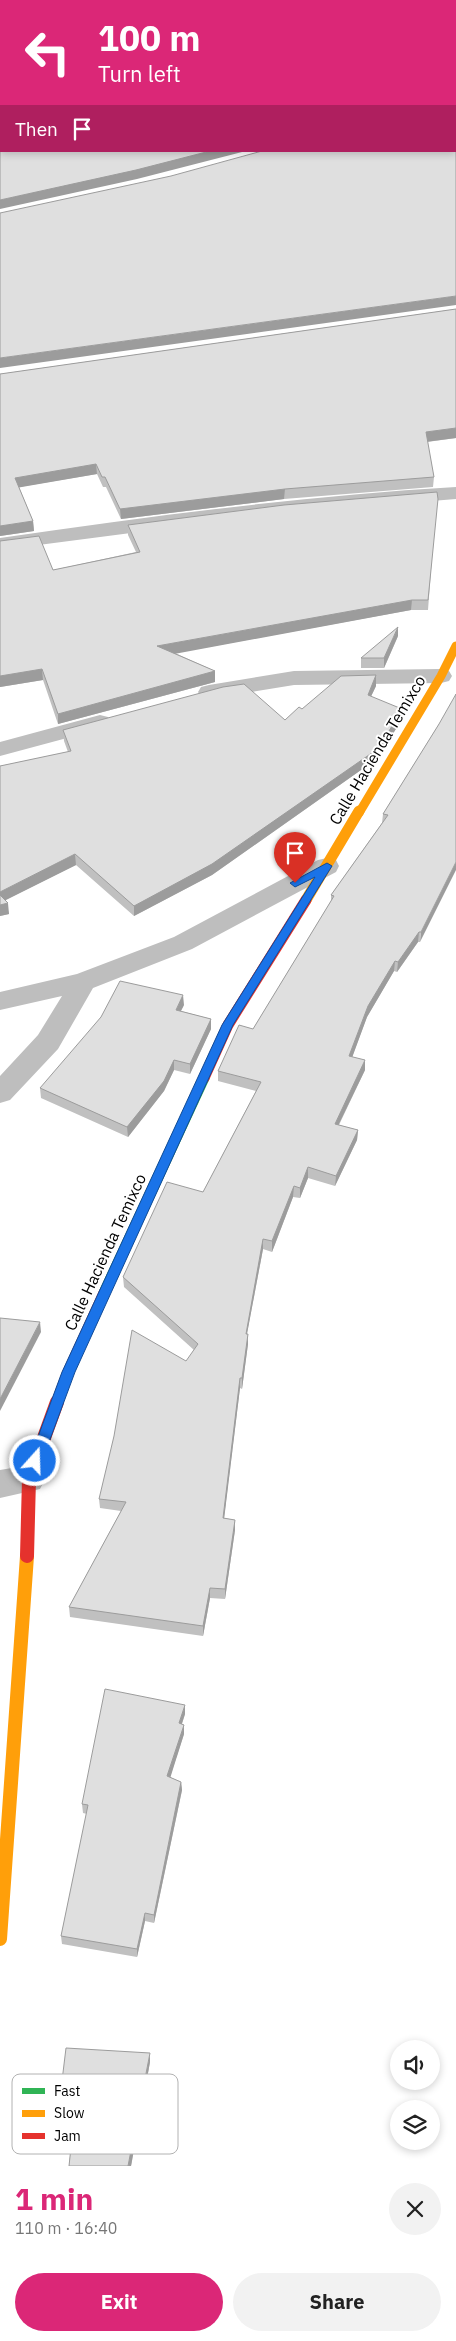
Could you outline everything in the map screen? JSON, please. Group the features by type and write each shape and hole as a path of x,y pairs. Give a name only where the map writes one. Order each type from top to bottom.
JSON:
{"street":[{"path":"0,544 220,512 364,498 456,493"},
{"name":"Calle Hacienda Temixco","path":"0,1939 27,1577 14,1481 68,1372 228,1025 327,866 441,676 456,646"},
{"path":"192,697 221,689 294,678 441,676"},
{"path":"0,749 125,715"},
{"path":"0,1001 83,982 183,943 327,866"},
{"path":"0,1093 48,1042 83,982"}],"building":[{"path":"0,152 206,152 136,170 0,200"},
{"path":"258,152 456,152 456,296 0,358 0,213 171,176"},
{"path":"456,309 456,428 426,432 434,477 285,489 120,509 105,477 102,477 96,464 15,478 33,521 0,526 0,374"},
{"path":"437,492 438,499 428,600 412,600 157,646 215,671 58,714 42,669 0,676 0,541 39,536 53,570 140,552 128,525 284,505"},
{"path":"398,627 384,658 361,658"},
{"path":"376,675 368,695 402,709 379,748 212,864 134,906 75,854 0,892 0,766 71,751 63,730 223,687 244,684 285,720 299,707 302,709 341,676"},
{"path":"456,694 456,862 421,932 419,932 398,962 395,961 368,1006 349,1056 365,1060 335,1124 358,1130 336,1176 308,1167 300,1188 294,1186 272,1241 263,1239 246,1334 248,1334 242,1378 240,1378 223,1518 235,1520 225,1589 210,1588 203,1626 69,1607 126,1502 99,1499 114,1436 132,1330 186,1361 198,1344 123,1277 167,1182 203,1192 261,1082 218,1071 239,1025 253,1029 334,896 331,895 388,815 383,814"},
{"path":"0,895 8,903 0,905"},
{"path":"120,981 183,995 176,1010 211,1019 190,1064 174,1060 164,1081 127,1127 40,1088 101,1017"},
{"path":"0,1318 40,1322 0,1399"},
{"path":"105,1689 185,1705 179,1723 184,1725 167,1776 181,1782 154,1915 145,1913 137,1949 61,1936 88,1805 82,1804"},
{"path":"66,2048 150,2053 146,2074 63,2074"},
{"path":"70,2154 130,2154 128,2166 69,2166"}],"traffic: fast":[{"path":"104,1293 204,1078"}],"traffic: slow":[{"path":"306,900 441,676 456,646"},
{"path":"0,1939 27,1556"}],"traffic: jam":[{"path":"204,1078 228,1025 306,900"},
{"path":"27,1556 29,1479 68,1372 104,1293"}],"route":[{"path":"35,1461 68,1372 228,1025 327,866 295,883"}]}
